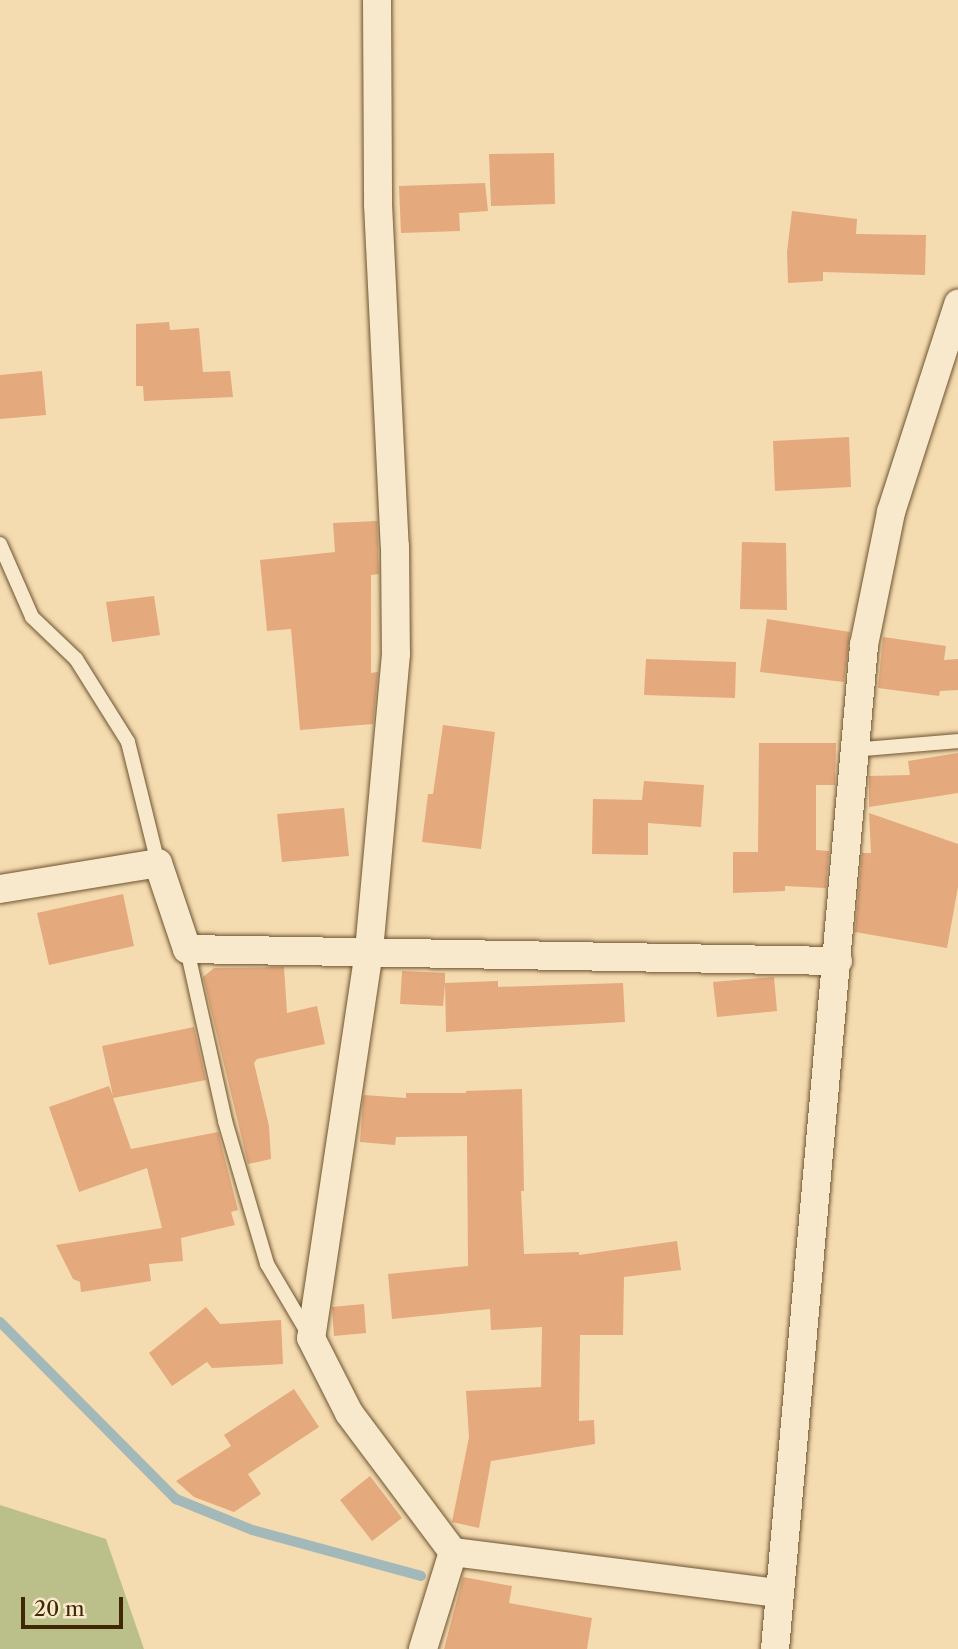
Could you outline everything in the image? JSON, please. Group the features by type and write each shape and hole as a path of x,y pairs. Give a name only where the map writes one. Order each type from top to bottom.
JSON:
{"street":[{"path":"377,0 378,204 395,546 396,654 369,951 311,1338 349,1413 453,1552 778,1593"},
{"path":"775,1649 864,645 891,512 958,304"},
{"path":"0,889 158,863 187,949 838,961"},
{"path":"423,1649 453,1552"}],"lane":[{"path":"0,544 32,617 76,659 128,742 158,863"},
{"path":"853,750 958,741"},
{"path":"187,949 225,1121 267,1264 311,1338"}],"green space":[{"path":"0,1505 106,1539 144,1649 0,1649"}],"building":[{"path":"554,153 555,204 491,206 489,154"},
{"path":"485,183 488,211 459,213 460,231 401,233 399,186"},
{"path":"792,211 857,219 856,234 926,235 925,275 823,272 823,281 788,283 787,252"},
{"path":"169,322 170,330 199,328 203,372 230,371 233,397 144,401 143,386 136,386 136,324"},
{"path":"42,371 46,415 0,419 0,375"},
{"path":"849,437 851,487 775,491 773,441"},
{"path":"377,521 379,574 371,575 371,673 378,672 373,724 300,730 291,629 267,631 260,560 335,552 333,523"},
{"path":"742,542 786,543 787,610 740,609"},
{"path":"154,596 160,635 112,642 106,602"},
{"path":"767,619 850,632 844,682 760,672"},
{"path":"883,637 946,646 944,660 958,659 958,690 940,691 939,696 878,688"},
{"path":"646,659 736,662 735,698 644,695"},
{"path":"443,725 495,732 481,849 422,842 428,794 433,794"},
{"path":"759,743 836,743 835,785 816,785 816,850 829,851 826,888 785,886 785,891 733,893 733,852 758,852"},
{"path":"958,753 958,793 869,807 869,776 910,775 908,761"},
{"path":"644,781 704,785 701,827 648,823 648,855 592,854 593,799 642,800"},
{"path":"344,808 349,856 282,862 277,814"},
{"path":"869,813 958,844 958,887 947,948 855,932 862,853 871,853"},
{"path":"123,894 134,946 49,965 37,913"},
{"path":"284,967 287,1013 317,1006 325,1044 257,1059 254,1063 269,1126 271,1159 248,1164 203,977 214,968"},
{"path":"402,971 445,973 445,983 498,981 498,987 623,983 625,1022 446,1032 445,984 443,1006 400,1004"},
{"path":"774,977 777,1011 717,1017 713,982"},
{"path":"194,1027 206,1080 113,1098 131,1149 218,1132 238,1210 231,1212 235,1225 181,1238 183,1261 149,1264 151,1281 81,1292 80,1282 73,1279 56,1245 162,1228 147,1168 79,1192 49,1107 109,1086 113,1096 102,1046"},
{"path":"522,1089 524,1191 521,1191 524,1254 579,1252 579,1255 677,1241 681,1270 624,1277 623,1335 580,1335 579,1421 594,1420 595,1444 491,1461 479,1528 452,1522 469,1437 466,1391 541,1387 542,1327 491,1330 490,1309 392,1319 388,1274 468,1266 467,1136 396,1137 395,1145 360,1142 363,1100 364,1095 406,1098 406,1093"},
{"path":"364,1304 366,1333 334,1336 332,1307"},
{"path":"206,1307 220,1324 281,1320 283,1364 212,1368 207,1362 172,1386 149,1353"},
{"path":"294,1389 319,1427 248,1474 261,1494 234,1512 194,1497 176,1481 231,1446 224,1435"},
{"path":"370,1476 402,1518 372,1541 340,1500"},
{"path":"463,1577 512,1586 509,1603 592,1618 587,1649 444,1649"}],"waterway":[{"path":"0,1322 176,1499 252,1530 421,1576"}]}
